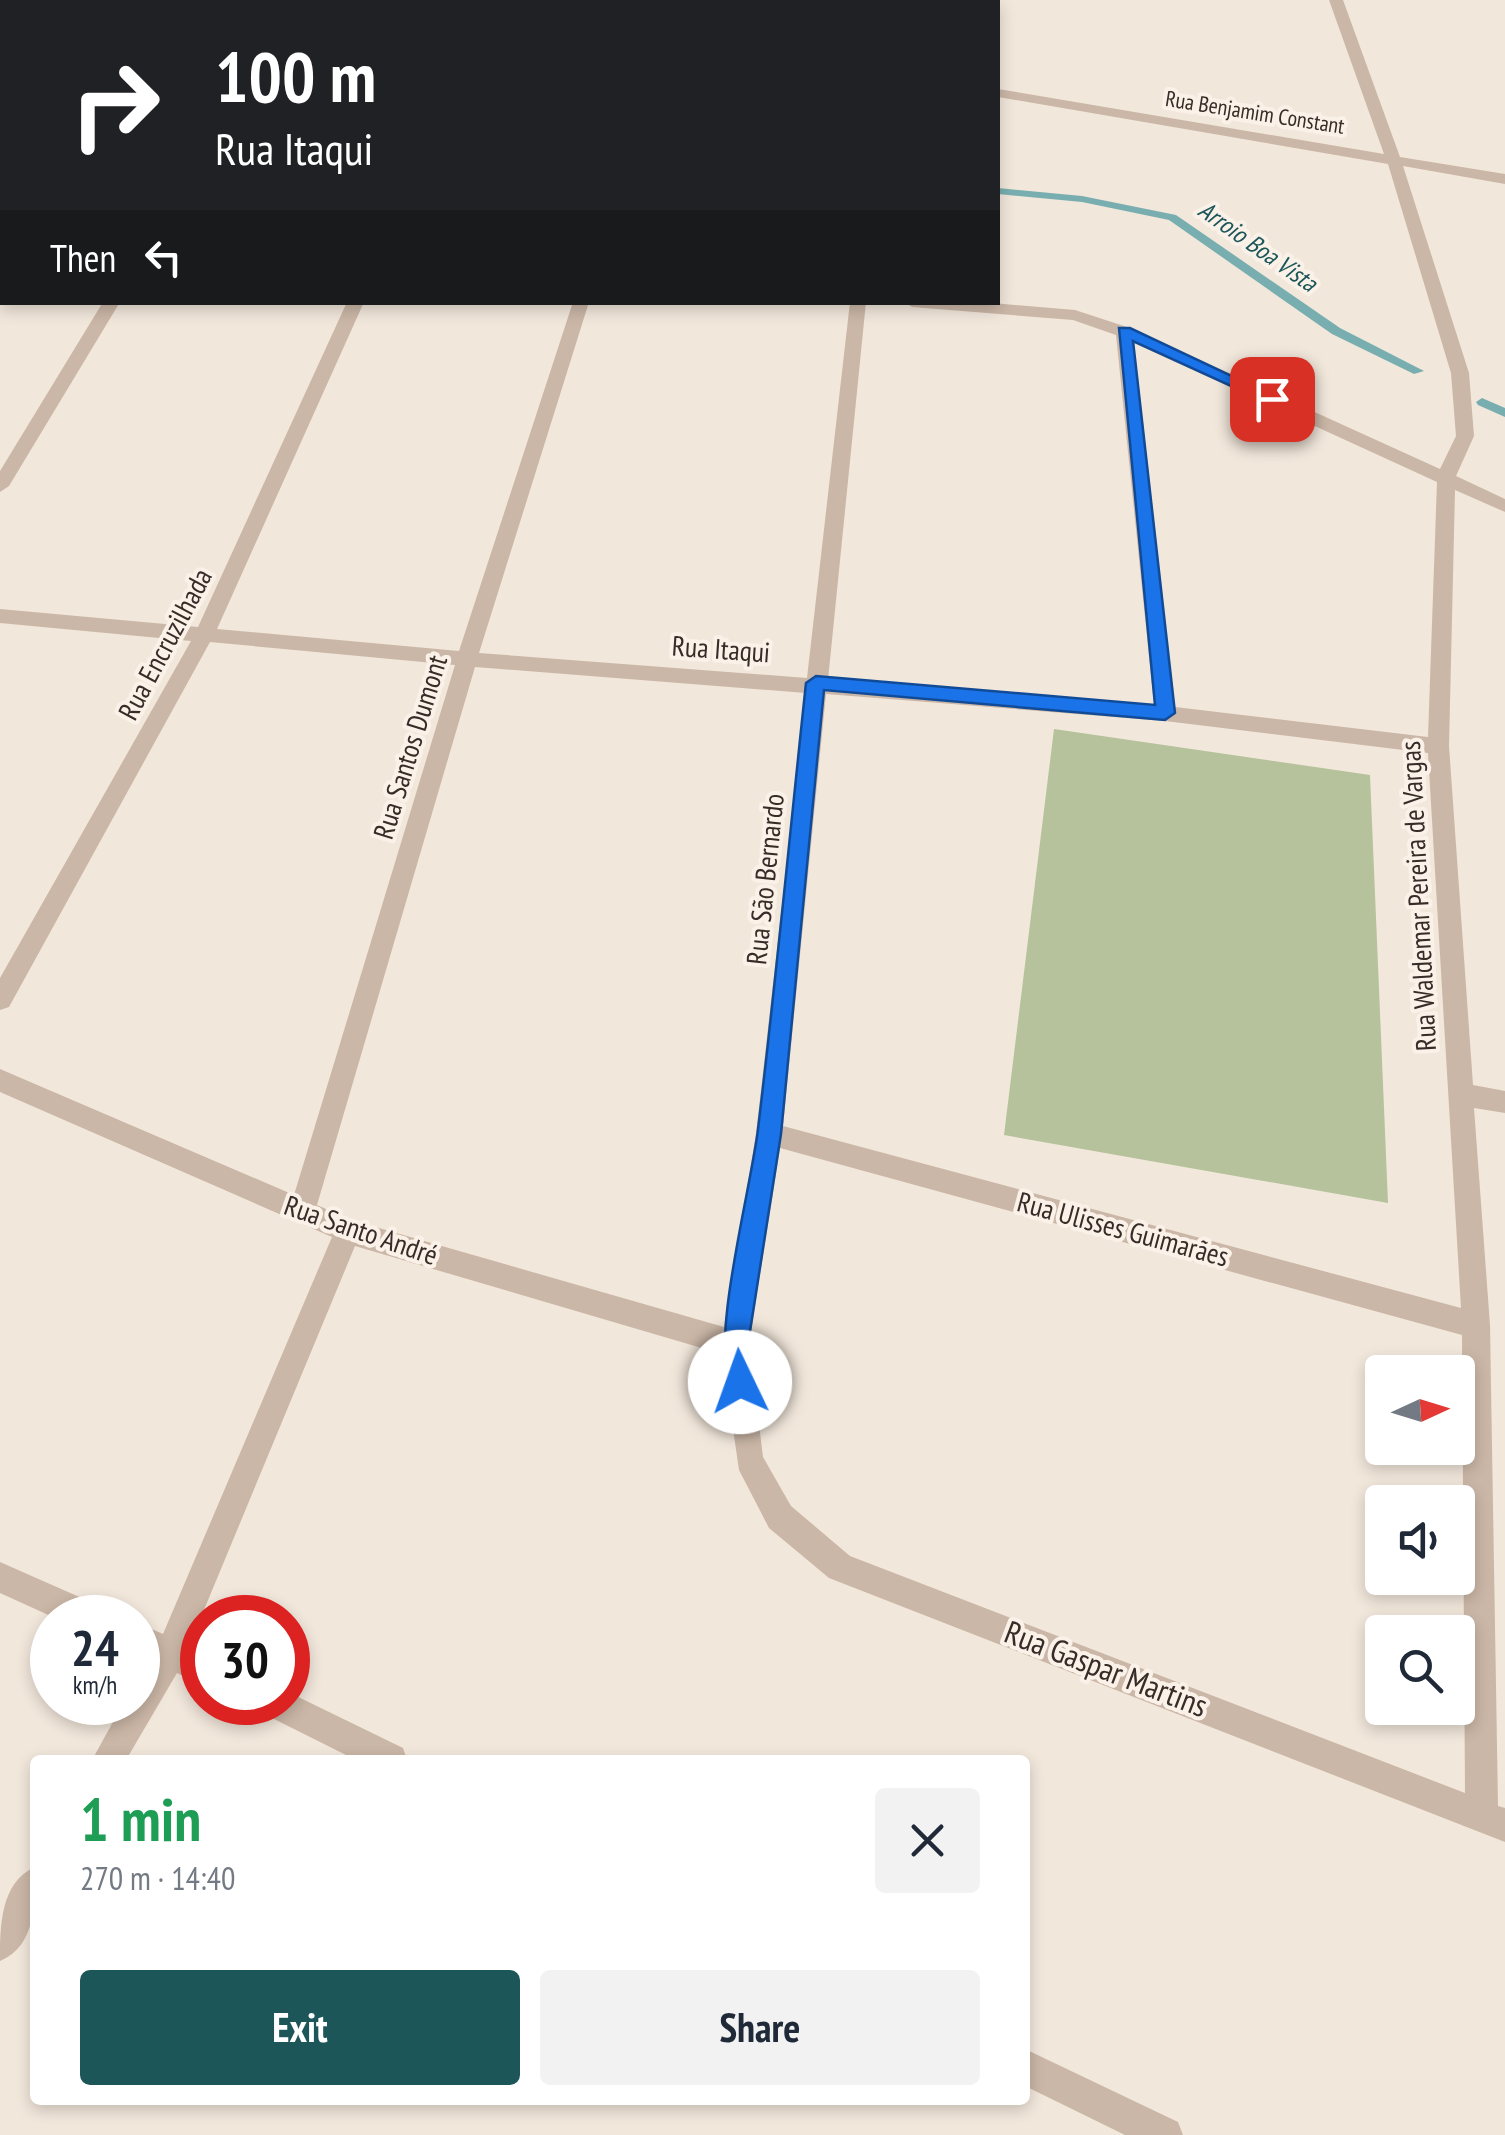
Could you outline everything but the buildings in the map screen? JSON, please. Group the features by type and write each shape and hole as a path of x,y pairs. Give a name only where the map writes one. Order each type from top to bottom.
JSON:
{"street":[{"name":"Rua Waldemar Pereira de Vargas","path":"1336,0 1393,157 1463,389 1465,436 1446,477 1438,746 1476,1325 1494,1819"},
{"name":"Rua Benjamim Constant","path":"1000,93 1505,178"},
{"path":"0,486 110,305"},
{"name":"Rua Encruzilhada","path":"0,1000 205,634 355,305"},
{"name":"Rua Santos Dumont","path":"302,1212 468,659 581,305"},
{"name":"Rua São Bernardo","path":"748,1460 736,1344 770,1134 858,305"},
{"path":"950,305 1075,315 1124,332 1505,506"},
{"path":"1124,332 1165,713"},
{"name":"Rua Itaqui","path":"0,616 468,659 1165,713 1438,746"},
{"name":"Rua Santo André","path":"0,1080 348,1231 736,1344"},
{"path":"1460,1094 1505,1102"},
{"name":"Rua Ulisses Guimarães","path":"770,1134 1476,1325"},
{"path":"111,1755 171,1653 348,1231"},
{"name":"Rua Gaspar Martins","path":"748,1460 780,1517 840,1567 1494,1819"},
{"path":"0,1576 41,1595"},
{"path":"160,1648 180,1657"},
{"path":"310,1721 381,1755"},
{"path":"0,1944 30,1893"},
{"path":"1030,2069 1165,2135"}],"green space":[{"path":"1054,729 1370,775 1388,1203 1004,1135"}],"waterway":[{"name":"Arroio Boa Vista","path":"1000,191 1082,199 1172,217 1336,331 1418,371"},
{"name":"Arroio Boa Vista","path":"1482,402 1505,413"}],"route":[{"path":"740,1382 736,1344 770,1134 816,683 1165,713 1124,332 1272,399"}]}
